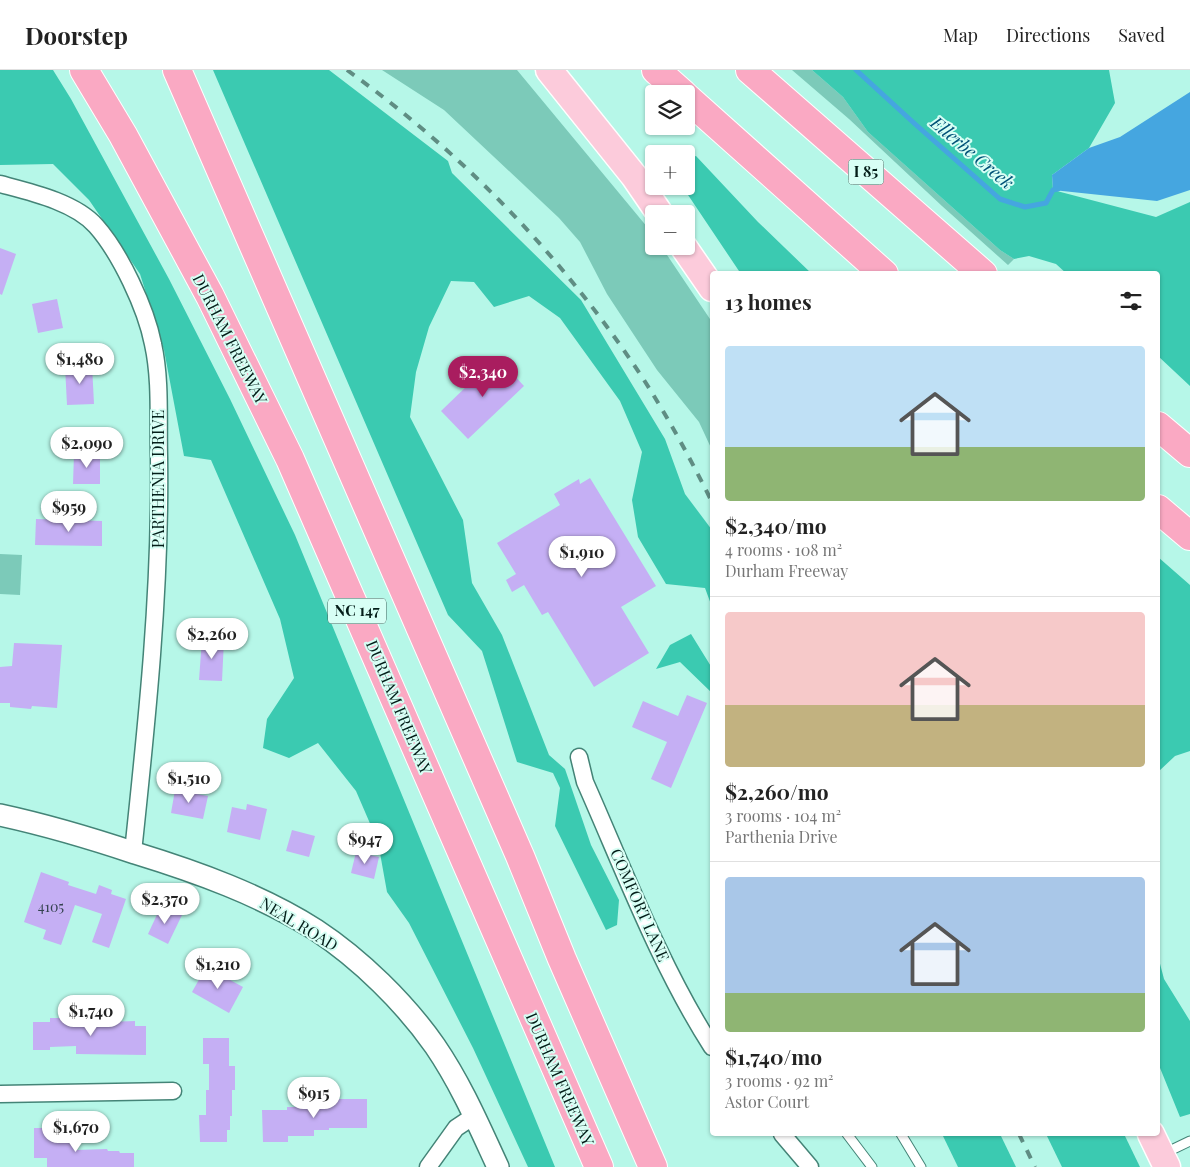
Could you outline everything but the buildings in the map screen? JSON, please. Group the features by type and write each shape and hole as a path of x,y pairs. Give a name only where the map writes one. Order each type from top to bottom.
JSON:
{"highway":[{"name":"DURHAM FREEWAY","path":"84,70 124,135 210,296 290,459 599,1167"},
{"name":"NC 147","path":"177,70 516,847 562,959 653,1167"},
{"path":"656,70 672,85"},
{"name":"I 85","path":"750,70 980,271"},
{"path":"695,105 881,271"},
{"path":"1160,427 1190,438"},
{"path":"1160,428 1190,453"},
{"path":"1160,511 1190,536"}],"main road":[{"path":"549,70 634,176 654,205"},
{"path":"689,255 710,285"}],"street":[{"name":"PARTHENIA DRIVE","path":"0,184 67,205 81,213 95,225 119,262 139,300 154,344 157,366 159,480 156,578 142,767 133,852"},
{"name":"COMFORT LANE","path":"579,757 585,782 662,956 690,1013 710,1044"},
{"name":"NEAL ROAD","path":"0,815 40,823 163,861 252,896 294,918 335,944 362,966 416,1022 443,1060 474,1116 498,1167"},
{"path":"0,1094 173,1091"},
{"path":"428,1167 456,1128 474,1116"},
{"path":"784,1136 810,1167"}],"lane":[{"path":"849,1136 872,1167"},
{"path":"901,1136 921,1167"},
{"path":"1159,1152 1190,1140"}],"green space":[{"path":"0,70 53,70 71,99 169,279 230,399 295,535 555,1167 528,1167 473,1048 409,923 387,892 378,842 356,791 318,743 289,758 263,748 267,719 294,678 280,619 211,460 184,456 164,350 140,274 89,200 53,164 0,165"},
{"path":"213,70 329,70 448,161 452,173 581,300 665,439 685,494 710,527 710,602 705,588 666,584 638,537 632,500 642,452 620,401 560,318 529,296 494,307 474,282 451,281 429,327 416,372 410,417 463,520 472,583 502,635 549,755 565,769 591,845 619,900 617,925 606,930 555,826 560,788 553,773 517,762 482,651 448,615"},
{"path":"382,70 517,70 645,224 645,255 667,255 710,319 710,446 699,422 657,370 607,294 580,242 559,218 444,110"},
{"path":"792,70 812,70 843,97 868,132 1000,250 1014,259 1008,265 849,119"},
{"path":"812,70 1109,70 1115,103 1089,148 1052,175 1053,190 1156,217 1190,202 1190,386 1160,358 1160,271 1064,271 1056,264 1029,256 1014,259 1000,250 868,132 843,97"},
{"path":"696,156 758,222 809,271 739,271 688,195 695,195"},
{"path":"0,554 22,555 20,595 0,594"},
{"path":"1160,559 1190,585 1190,751 1175,756 1160,770"},
{"path":"691,634 710,665 710,691 680,662 656,669 670,645"},
{"path":"1160,964 1164,979 1190,1021 1190,1114 1180,1117 1160,1068"},
{"path":"943,1136 1001,1136 1016,1167 958,1167"},
{"path":"1047,1136 1125,1136 1140,1167 1062,1167"}],"water":[{"path":"1190,92 1190,190 1157,201 1053,190 1052,175 1089,148 1120,137"}],"waterway":[{"name":"Ellerbe Creek","path":"856,70 1000,199 1025,207 1046,203 1053,190 1058,189"}],"railway":[{"path":"347,70 432,137 472,173 546,251 613,335 644,380 680,440 710,498"},
{"path":"1020,1136 1035,1167"}]}
